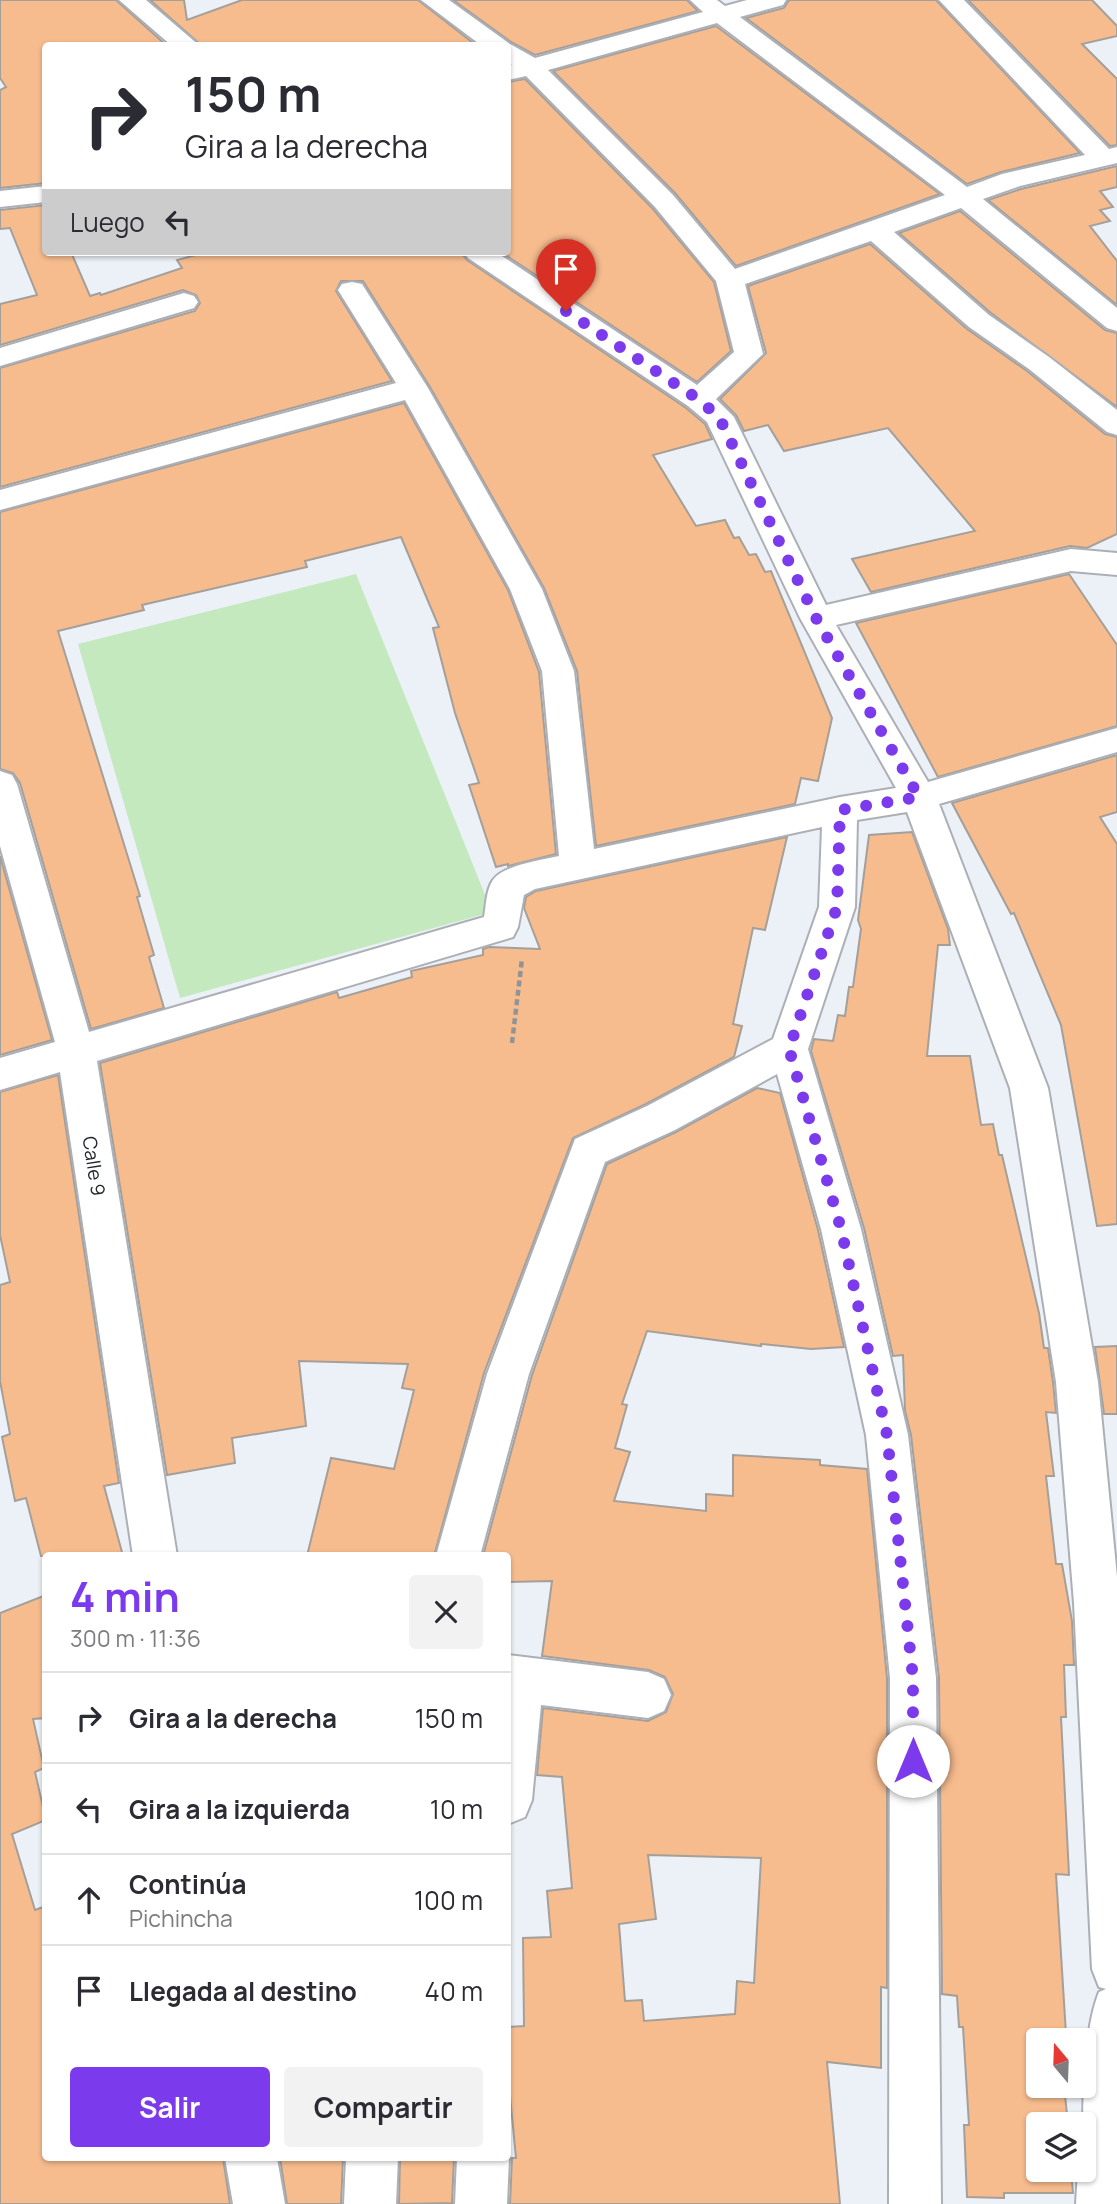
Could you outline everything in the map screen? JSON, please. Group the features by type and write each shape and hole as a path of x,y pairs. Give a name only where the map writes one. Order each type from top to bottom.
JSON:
{"street":[{"path":"131,0 183,42"},
{"path":"433,0 493,42"},
{"path":"519,70 712,8 774,0"},
{"path":"951,0 1110,156"},
{"path":"712,8 964,197 1117,322"},
{"path":"519,70 664,201 730,280 749,354 698,399"},
{"path":"730,280 1011,180 1110,156"},
{"path":"0,200 42,195"},
{"path":"876,230 979,321 1039,363 1117,425"},
{"path":"484,256 698,399 719,417 816,618 919,797 1029,1088 1077,1382 1107,1603 1117,1969"},
{"path":"352,290 414,388 526,589 558,671 578,865"},
{"path":"0,358 184,302"},
{"path":"0,499 414,388"},
{"path":"816,618 1071,560 1117,564"},
{"path":"0,1074 500,927 507,887 527,877 840,810 919,797 1117,740"},
{"name":"Calle 9","path":"0,784 76,1051 154,1552"},
{"path":"840,810 837,907 789,1049 841,1229 887,1435 913,1678 915,2204"},
{"path":"459,1552 508,1374 589,1151 660,1118 789,1049"},
{"path":"511,1740 514,1679 648,1695"},
{"path":"1102,2204 1117,2010"},
{"path":"252,2161 259,2204"},
{"path":"370,2204 372,2161"},
{"path":"481,2204 483,2161"}],"path":[{"path":"500,927 523,946 512,1043"}],"green space":[{"path":"356,574 492,912 180,998 78,644"}],"building":[{"path":"0,0 116,0 163,42 42,42 42,183 0,188 0,90 6,87 0,78"},
{"path":"150,0 184,0 187,20 242,0 418,0 472,42 197,42"},
{"path":"453,0 687,0 698,11 535,55 511,42"},
{"path":"789,0 936,0 1080,153 1001,172 967,184 746,18 784,8"},
{"path":"968,0 1092,0 1117,26 1117,36 1082,44 1117,79 1117,145 1110,146"},
{"path":"716,26 940,194 736,266 675,193 553,71"},
{"path":"525,79 653,209 714,282 731,351 697,382 507,256 511,256 511,81"},
{"path":"1117,166 1117,187 1100,191 1113,207 1100,210 1110,221 1090,226 1117,261 1117,305 988,200 1021,189"},
{"path":"42,205 42,256 73,256 90,296 101,295 182,268 177,260 192,256 464,256 686,408 705,424 712,439 653,455 696,526 725,520 734,538 739,537 749,555 756,554 765,572 771,571 832,718 818,781 801,778 795,804 596,846 577,671 544,588 430,387 363,281 341,281 336,291 392,381 0,487 0,368 195,311 200,303 196,295 183,290 0,345 0,304 37,295 10,228 0,229 0,210"},
{"path":"960,211 1105,330 1117,333 1117,407 991,313 899,233"},
{"path":"870,244 967,329 1027,371 1105,434 1117,437 1117,534 1087,548 1070,546 871,592 852,559 975,531 888,428 784,451 768,425 744,431 736,415 720,399 766,353 748,286"},
{"path":"404,403 508,590 539,672 556,854 496,867 469,785 479,783 455,713 433,628 439,627 401,537 305,561 307,567 142,605 144,610 58,631 140,896 137,897 154,955 149,957 164,1008 91,1029 20,783 13,773 0,769 0,512"},
{"path":"1069,574 1117,645 1117,726 938,777 856,623"},
{"path":"1117,755 1117,812 1100,817 1117,844 1117,1224 1097,1226 1061,1025 1014,913 1011,914 952,803"},
{"path":"912,832 948,929 950,945 938,945 927,1056 970,1056 981,1125 993,1124 1039,1313 1044,1348 1048,1348 1056,1413 1046,1412 1054,1476 1046,1476 1056,1564 1062,1564 1072,1621 1074,1665 1064,1665 1066,1717 1061,1717 1069,1875 1056,1874 1066,2028 1026,2028 1026,2098 1065,2098 1067,2112 1026,2112 1026,2182 1072,2182 1073,2193 1004,2193 1004,2198 967,2197 964,2125 969,2125 963,2027 959,2027 957,1996 942,1994 939,1678 911,1435 905,1411 903,1355 893,1356 864,1228 811,1051 814,1039 833,1041 838,1015 845,1016 849,987 853,987 869,835"},
{"path":"787,837 765,930 753,928 733,1024 742,1026 734,1057 646,1104 573,1138 484,1373 435,1552 308,1552 331,1458 394,1469 414,1390 402,1388 408,1364 299,1361 306,1426 232,1438 235,1463 167,1475 100,1063 337,992 339,998 412,977 411,971 483,955 483,949 489,947 540,949 524,908 526,897 536,891"},
{"path":"0,856 52,1040 0,1055"},
{"path":"58,1075 119,1483 104,1486 122,1552 42,1552 41,1556 26,1498 15,1501 2,1437 10,1434 0,1381 0,1285 10,1282 0,1235 0,1092"},
{"path":"757,1088 780,1093 818,1230 844,1347 811,1349 761,1346 647,1331 622,1404 627,1405 615,1448 630,1452 614,1501 706,1511 706,1494 733,1496 733,1455 820,1460 820,1465 867,1469 887,1678 887,1988 881,1987 881,2068 827,2062 840,2204 510,2204 512,2158 516,2158 511,2106 511,2027 524,2026 523,1938 551,1937 547,1891 572,1888 562,1777 537,1775 543,1708 648,1721 666,1712 673,1694 665,1677 649,1670 542,1656 552,1581 511,1582 511,1552 484,1552 532,1375 607,1164 676,1132","holes":["648,1855 761,1858 754,1983 737,1981 735,2014 644,2021 642,2000 625,2001 619,1924 656,1919"]},
{"path":"1117,1346 1117,1414 1104,1414 1095,1347"},
{"path":"42,1597 42,1718 33,1719 42,1759 42,1769 35,1772 42,1803 42,1822 12,1834 35,1910 42,1907 42,2161 223,2161 230,2204 0,2204 0,1613"},
{"path":"280,2161 343,2161 341,2204 287,2204"},
{"path":"400,2161 454,2161 452,2203 399,2204"}],"route":[{"path":"566,311 698,399 719,417 816,618 919,797 840,810 837,907 789,1049 841,1229 887,1435 913,1678 913,1761"}]}
